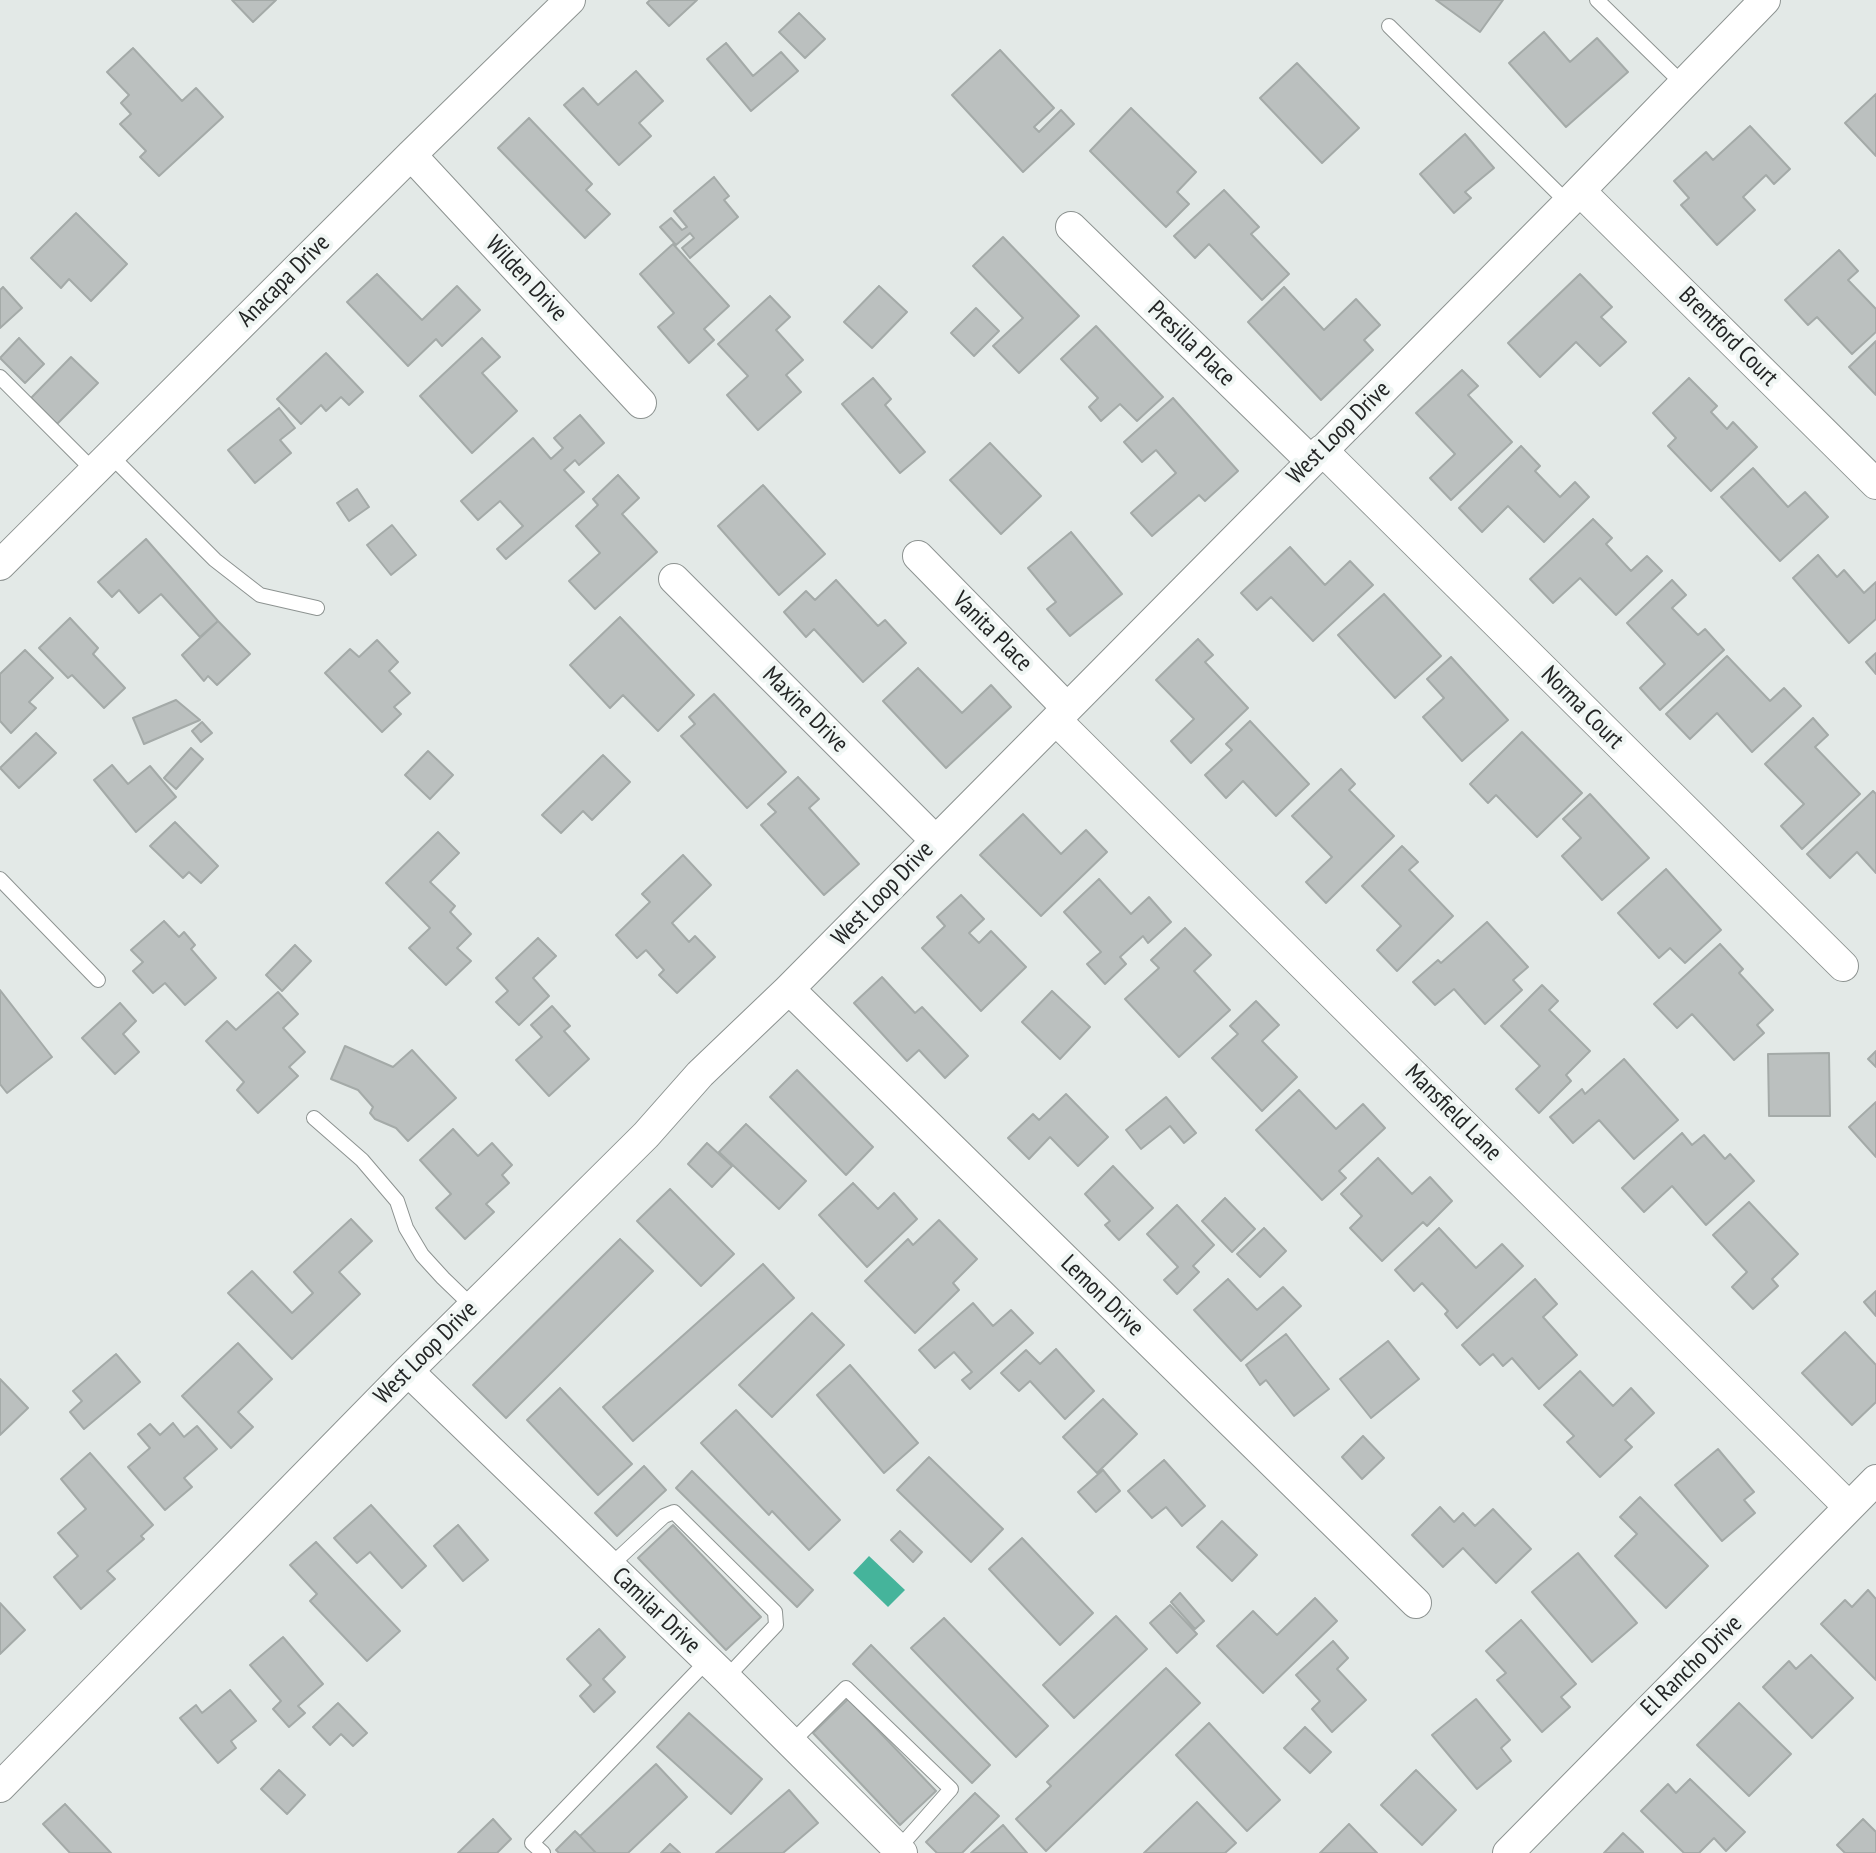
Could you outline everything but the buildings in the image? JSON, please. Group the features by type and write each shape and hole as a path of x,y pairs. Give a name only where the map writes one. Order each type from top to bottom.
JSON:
{"street":[{"name":"Anacapa Drive","path":"0,565 570,0"},
{"name":"West Loop Drive","path":"0,1787 408,1371 646,1135 700,1074 789,989 1062,714 1765,0"},
{"name":"Wilden Drive","path":"411,155 641,403"},
{"name":"Brentford Court","path":"1574,197 1876,484"},
{"name":"Presilla Place","path":"1071,227 1317,456"},
{"name":"Norma Court","path":"1317,456 1843,966"},
{"name":"Vanita Place","path":"918,556 1062,714"},
{"name":"Maxine Drive","path":"674,579 935,840"},
{"name":"Mansfield Lane","path":"1062,714 1849,1507"},
{"name":"Lemon Drive","path":"789,989 1416,1603"},
{"name":"Camilar Drive","path":"408,1371 717,1669 900,1851"},
{"name":"El Rancho Drive","path":"1508,1853 1876,1480"}],"lane":[{"path":"1597,0 1683,84"},
{"path":"1389,26 1574,197"},
{"path":"0,377 260,595 317,608"},
{"path":"0,879 98,980"},
{"path":"314,1118 362,1160 397,1201 406,1228 422,1255 473,1307"},
{"path":"543,1853 532,1843 717,1669 776,1625 775,1612 674,1512 664,1516 610,1566"},
{"path":"791,1743 846,1688 951,1789 900,1851"}],"shaded area":[{"path":"869,1556 905,1590 888,1607 853,1573"}]}
